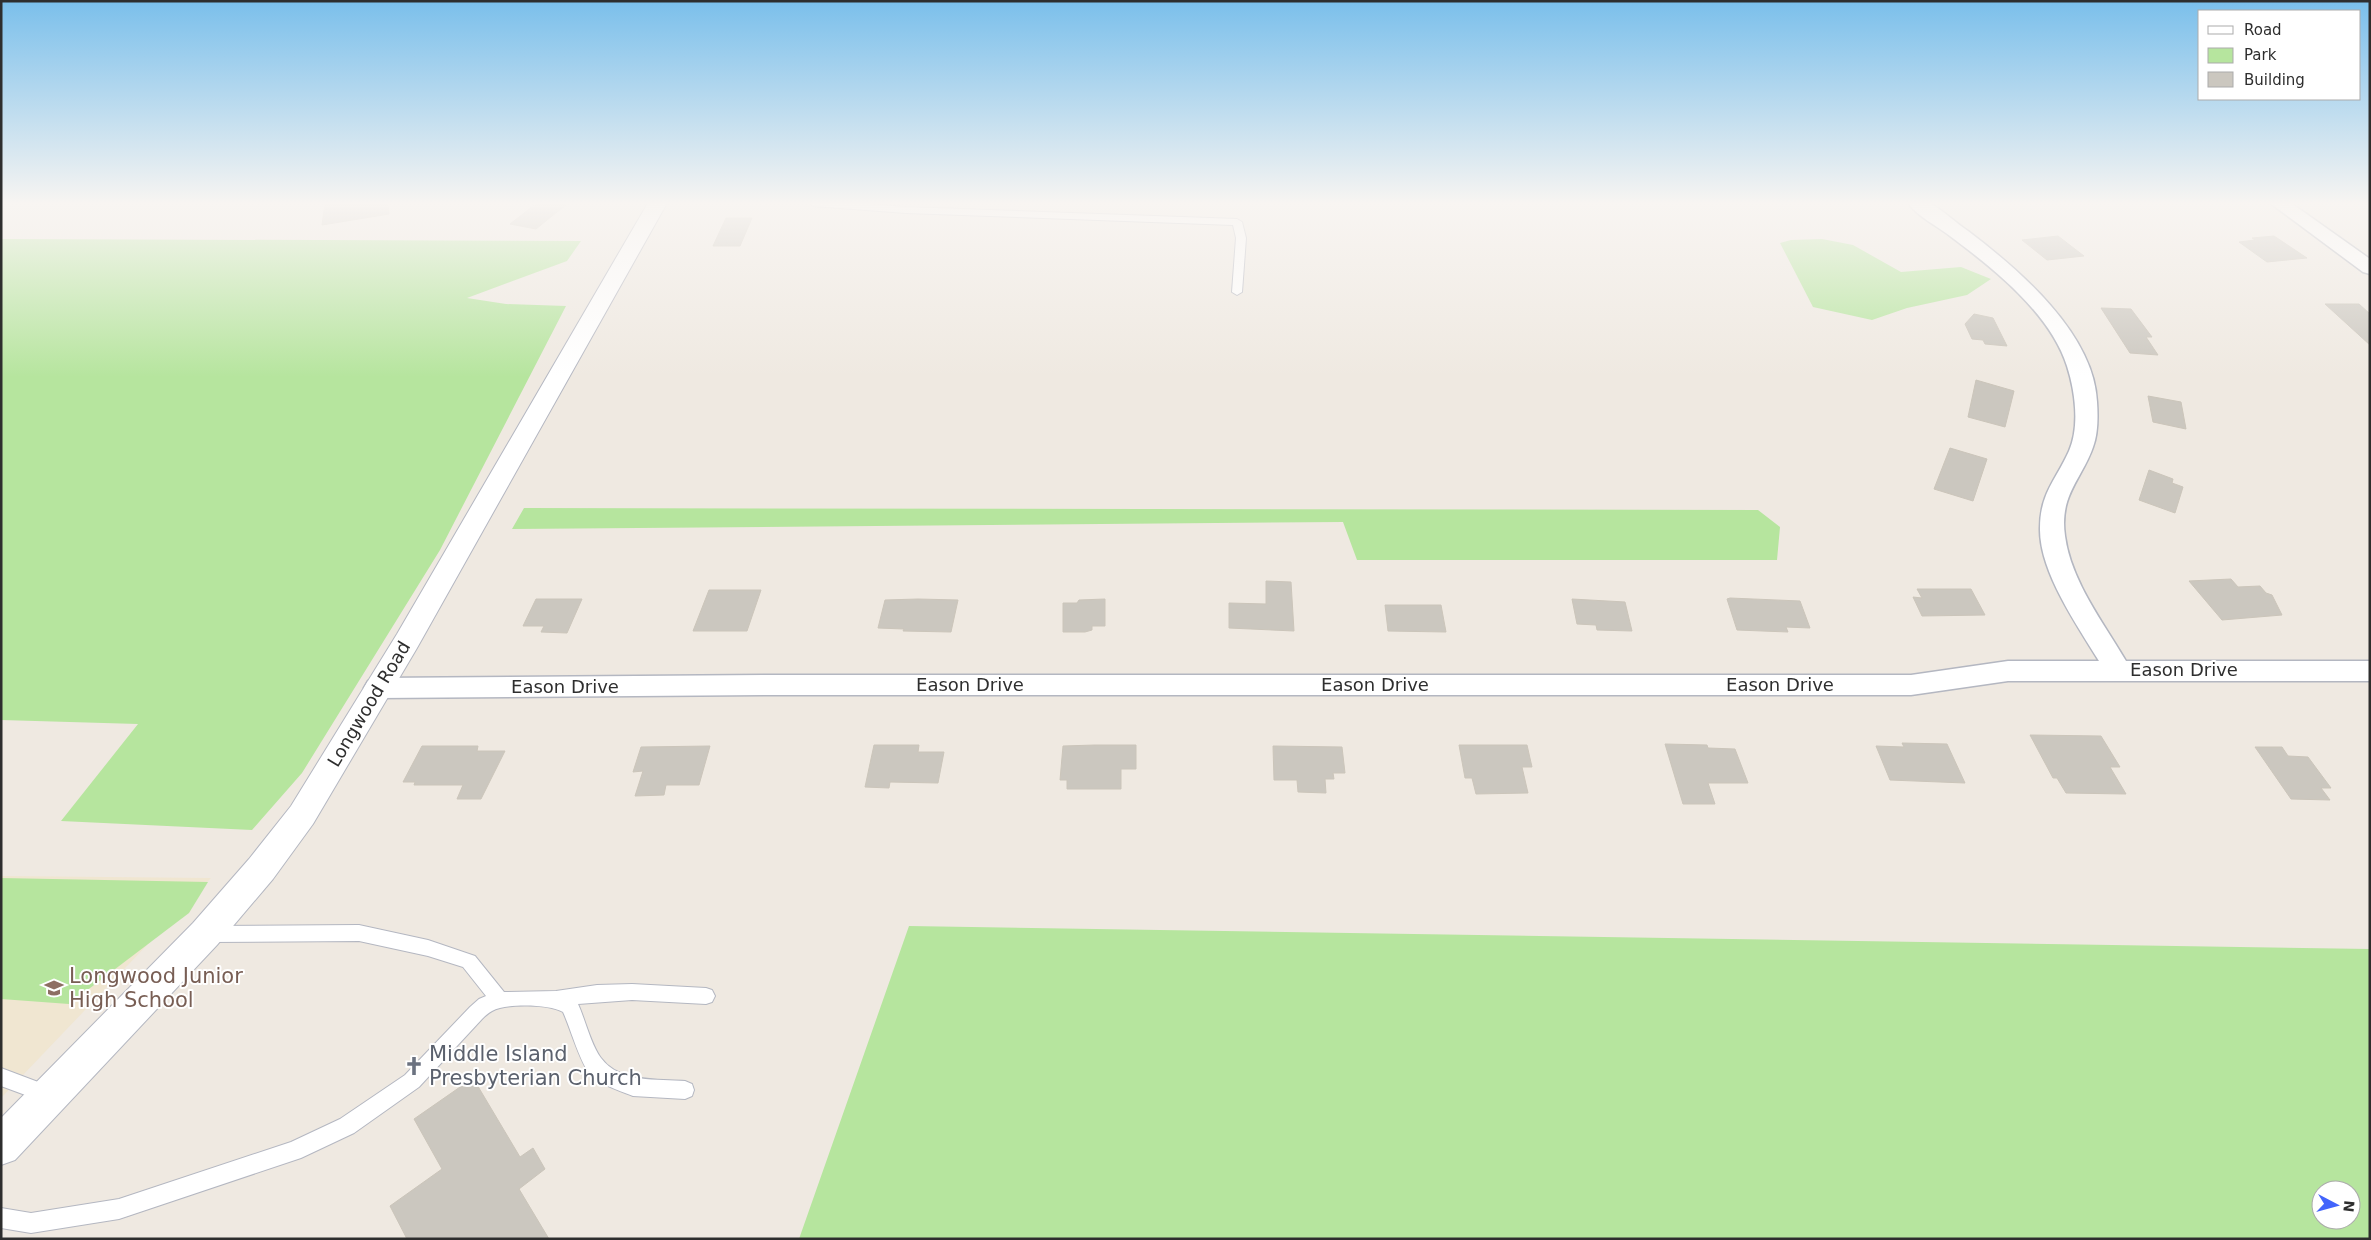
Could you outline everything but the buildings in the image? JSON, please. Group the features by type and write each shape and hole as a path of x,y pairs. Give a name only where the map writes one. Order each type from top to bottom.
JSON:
{"main road":[{"name":"Longwood Road","path":"1,1146 205,934 262,869 302,815 378,688 625,261"}],"street":[{"path":"1995,261 2033,298 2066,341 2080,372 2086,401 2085,433 2076,462 2063,480 2054,507 2052,535 2061,567 2074,595 2118,670"},
{"name":"Eason Drive","path":"378,688 767,685 1911,685 2008,671 2370,671"}],"lane":[{"path":"1237,292 1239,261"},
{"path":"205,934 359,933 428,948 469,961 500,1000"},
{"path":"1,1218 31,1223 119,1208 175,1192 294,1151 348,1126 412,1081 476,1013 485,1005 500,1000 556,999 606,992 706,996"},
{"path":"556,999 570,1006 594,1064 605,1074 633,1087 684,1090"},
{"path":"1,1077 50,1095"}],"shaded area":[{"name":"Longwood Junior High School","path":"1,876 211,878 1,1098"}],"green space":[{"path":"1,261 567,261 467,298 506,304 566,306 440,550 302,773 252,830 61,821 138,724 1,720"},
{"path":"1789,261 1881,261 1901,272 1961,267 1991,279 1967,295 1907,308 1872,320 1813,307"},
{"path":"524,508 1758,510 1780,527 1777,560 1357,560 1343,522 512,529"},
{"name":"Longwood Junior High School","path":"1,878 208,882 189,913 69,1004 1,999"},
{"path":"909,926 2370,949 2370,1239 799,1239"}],"place":[{"name":"Longwood Junior High School","path":"54,988"},
{"name":"Middle Island Presbyterian Church","path":"414,1066"}]}
